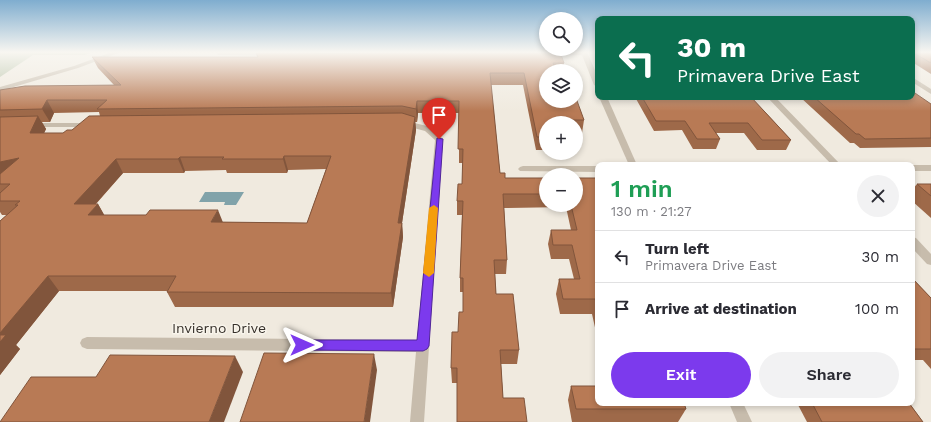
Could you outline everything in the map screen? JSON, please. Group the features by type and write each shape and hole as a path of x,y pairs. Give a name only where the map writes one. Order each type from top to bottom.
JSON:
{"street":[{"path":"0,89 63,72"},
{"path":"915,81 931,92"},
{"path":"604,100 632,162"},
{"path":"774,100 834,162"},
{"path":"395,122 402,122 428,129 439,139 417,422"},
{"path":"22,125 100,124"},
{"path":"915,168 931,168"},
{"path":"523,169 595,169"},
{"path":"915,244 931,261"},
{"name":"Invierno Drive","path":"87,343 423,346"},
{"path":"737,406 745,422"}],"green space":[{"path":"0,72 8,72 0,77"}],"water":[{"path":"205,192 244,192 236,205 224,205 225,202 199,202"}],"building":[{"path":"107,72 539,72 539,108 580,108 583,116 539,116 539,137 537,137 524,73 490,73 500,173 505,173 505,178 539,178 539,194 503,194 507,260 494,260 496,294 513,294 519,350 500,350 503,398 524,398 527,422 457,422 457,368 451,368 452,332 458,332 459,312 463,312 463,278 460,278 463,201 457,201 458,184 462,184 463,149 458,149 459,101 417,101 416,109 402,106 97,109 107,100 47,100 42,109 0,110 0,90 25,86 121,85"},
{"path":"915,93 931,104 931,138 865,139 859,134 856,134 817,100 915,100"},
{"path":"644,100 754,100 791,140 762,140 748,123 709,123 720,139 697,139 685,121 656,121"},
{"path":"402,113 415,117 398,223 402,223 391,293 167,292 176,276 48,276 0,333 0,221 18,205 15,205 20,201 0,201 0,193 10,184 0,184 0,174 19,158 0,162 0,117 38,116 30,133 63,133 67,130 72,130 89,116","holes":["284,156 331,156 307,223 211,222 218,210 150,210 146,215 88,215 98,204 74,204 116,159 178,159 180,157 283,159"]},
{"path":"583,178 595,178 595,299 563,299 559,279 580,279 572,245 553,245 551,230 577,230 573,212 583,212"},
{"path":"917,184 931,184 931,196"},
{"path":"915,281 931,298 931,349 915,349"},
{"path":"0,335 6,335 0,342"},
{"path":"264,353 374,354 364,422 240,422"},
{"path":"110,355 235,356 209,422 0,422 31,377 96,377"},
{"path":"571,386 595,386 595,406 685,406 686,409 576,409"},
{"path":"814,406 911,406 923,422 822,422"}],"slow traffic":[{"path":"429,273 434,208"}],"route":[{"path":"302,345 423,346 439,139"}]}
